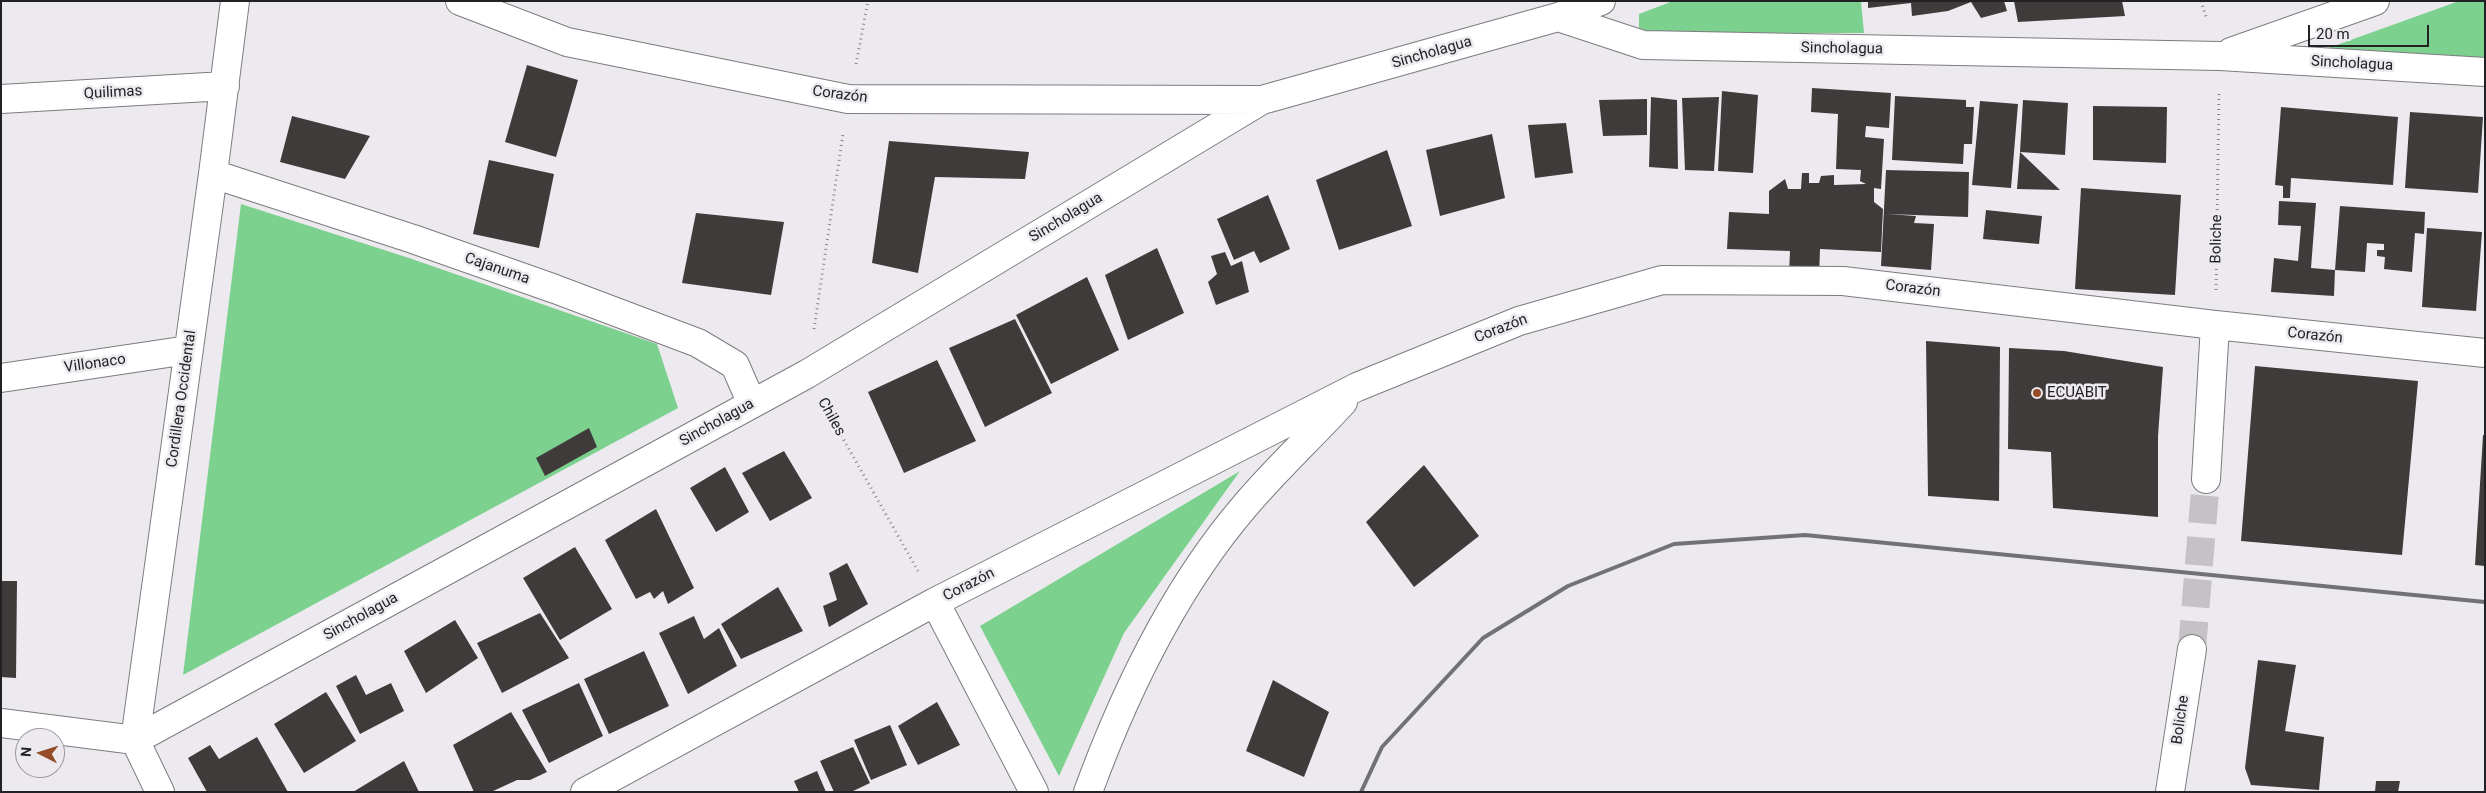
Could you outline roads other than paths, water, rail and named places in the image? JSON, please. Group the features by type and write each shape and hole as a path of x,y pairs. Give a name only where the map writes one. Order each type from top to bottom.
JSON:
{"street":[{"name":"Cordillera Occidental","path":"135,740 235,1"},
{"name":"Corazón","path":"460,1 567,42 848,99 1262,100"},
{"path":"1558,17 1602,1"},
{"name":"Sincholagua","path":"2220,56 2375,1"},
{"name":"Sincholagua","path":"135,740 807,374 1262,100 1558,17 1642,45 2220,56 2485,72"},
{"name":"Quilimas","path":"1,99 225,86"},
{"name":"Cajanuma","path":"213,174 413,239 555,289 698,343 735,365 752,404"},
{"name":"Corazón","path":"585,792 935,602 1357,387 1519,321 1662,280 1843,281 2215,325 2485,353"},
{"path":"2206,479 2215,325"},
{"name":"Villonaco","path":"1,378 188,350"},
{"name":"Corazón","path":"1088,792 1106,742 1135,679 1168,617 1197,571 1244,507 1357,387"},
{"path":"935,602 1034,792"},
{"name":"Boliche","path":"2170,792 2192,648"},
{"path":"1,723 135,740 160,792"}],"tunnel":[{"path":"2192,649 2206,479"}],"railway":[{"path":"1361,792 1382,747 1483,638 1568,586 1674,544 1805,535 2485,602"}],"place":[{"name":"ECUABIT","path":"2037,393"}]}
